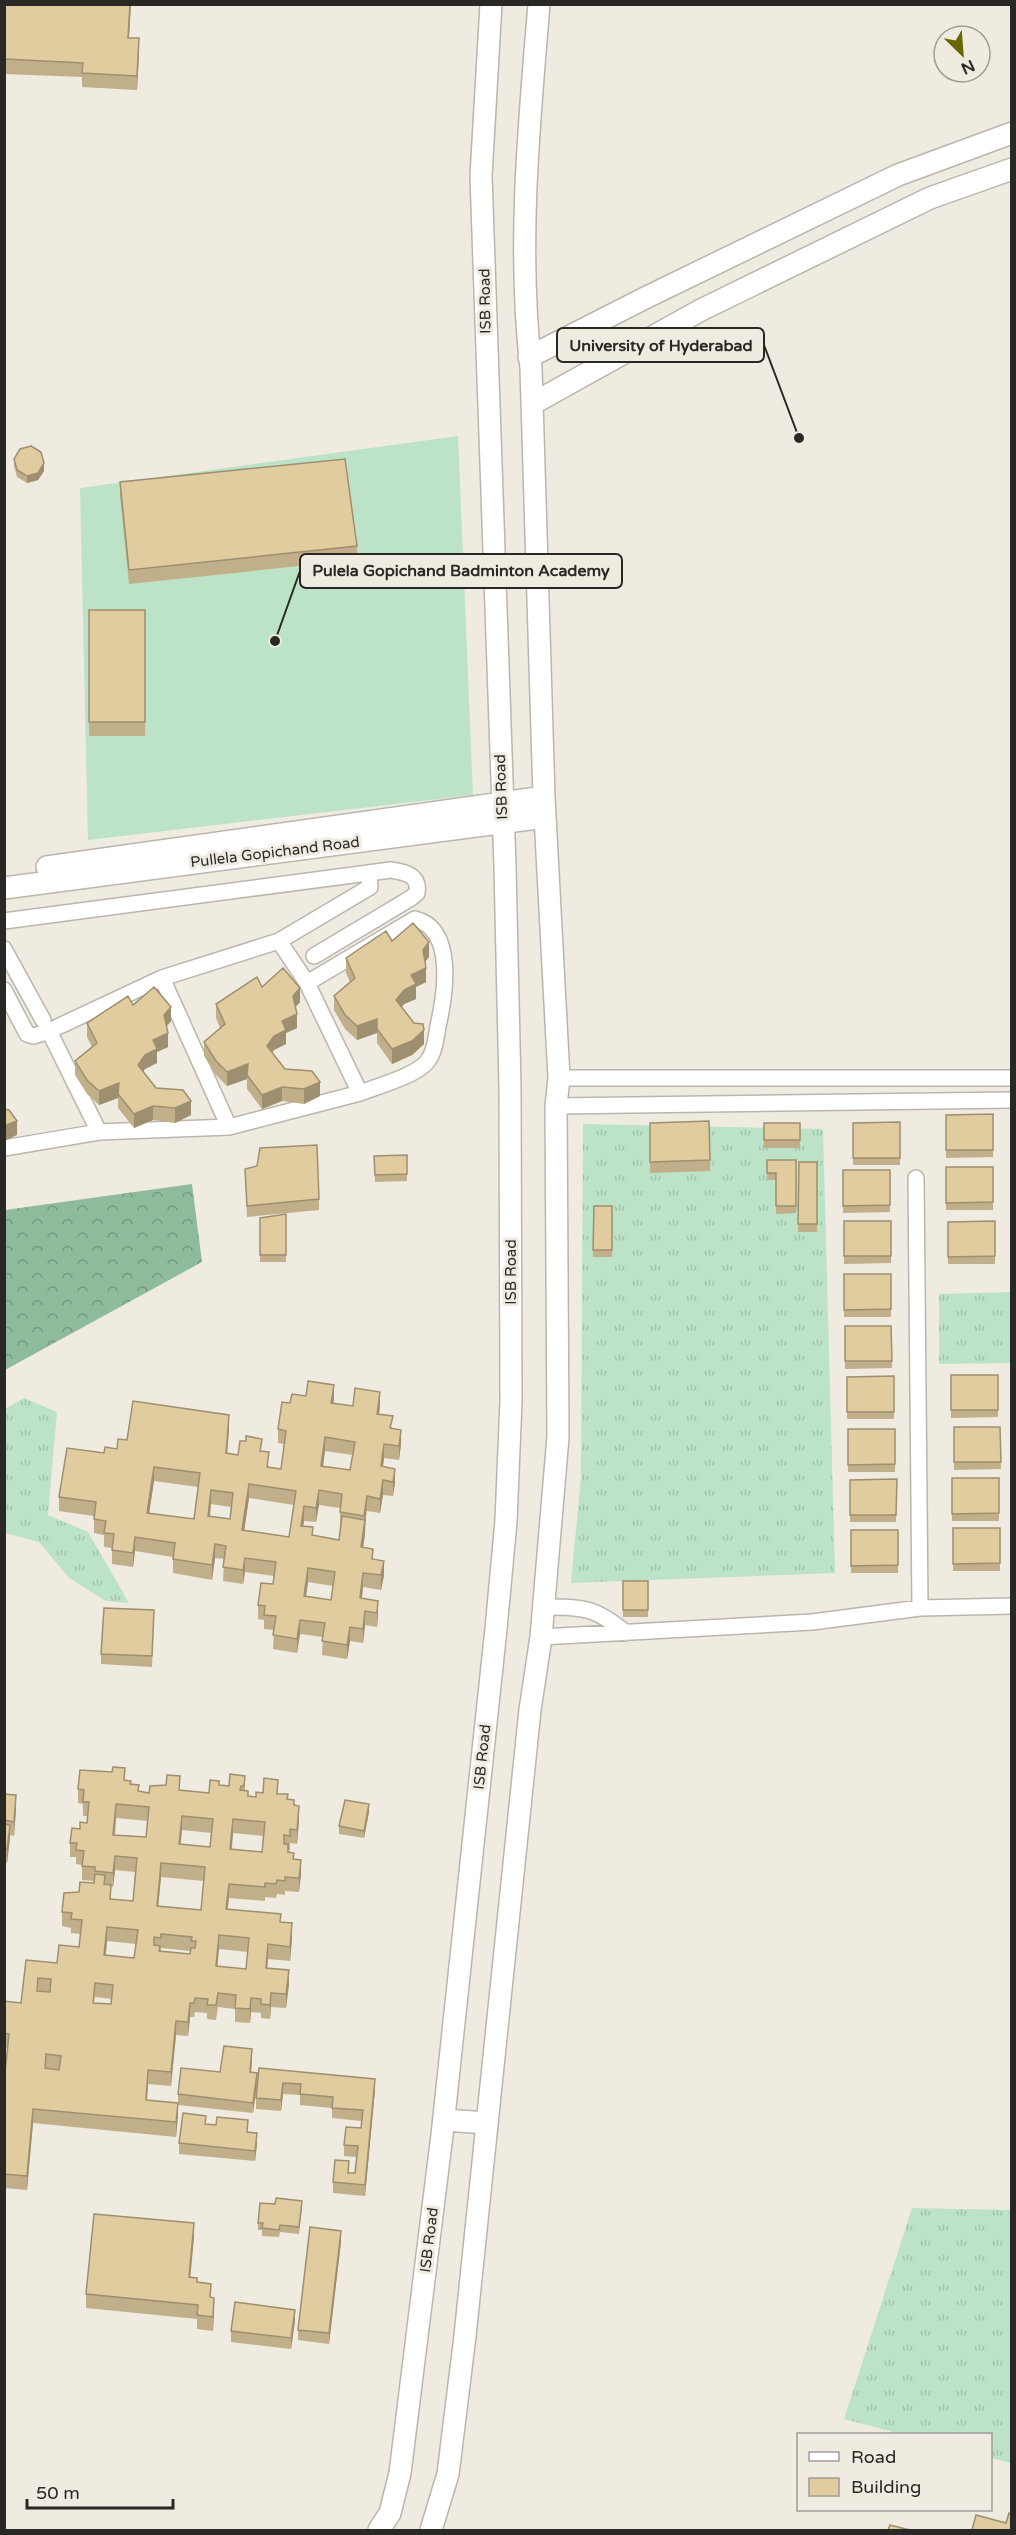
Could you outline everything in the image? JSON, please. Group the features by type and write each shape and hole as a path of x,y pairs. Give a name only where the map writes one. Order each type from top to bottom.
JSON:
{"main road":[{"name":"ISB Road","path":"379,2530 390,2513 404,2449 444,2120 506,1521 510,1425 510,1088 481,176 491,4"},
{"path":"431,2530 448,2474 465,2336 529,1721 541,1637 558,1437 556,1106 559,1078 544,807 525,187 539,4"},
{"path":"530,357 645,298 898,175 1011,133"},
{"path":"532,404 702,310 930,198 1011,169"},
{"name":"Pullela Gopichand Road","path":"4,873 126,863 544,807"},
{"name":"Pullela Gopichand Road","path":"4,888 126,863"},
{"path":"444,2120 487,2123"}],"street":[{"path":"4,921 391,870 406,872 414,878 418,887 417,893 315,956"},
{"path":"4,990 27,1034 34,1036 46,1025 162,978 279,941 370,887 369,873"},
{"path":"4,1148 99,1132 229,1127 360,1093 404,1076 426,1063 433,1052 443,1005 444,958 433,930 422,921 415,919 307,983"},
{"path":"279,941 307,983 360,1093"},
{"path":"7,958 46,1025 99,1132"},
{"path":"162,978 229,1127"},
{"path":"559,1078 1011,1078"},
{"path":"556,1106 1011,1100"},
{"path":"916,1178 920,1608"},
{"path":"541,1637 812,1622 920,1608 1011,1606"},
{"path":"544,1607 577,1607 598,1612 626,1633"}],"green space":[{"path":"458,436 473,795 88,840 80,488"},
{"path":"583,1124 823,1129 835,1573 571,1583 581,1477"},
{"path":"192,1184 202,1262 5,1370 5,1210"},
{"path":"1011,1292 1011,1363 939,1364 939,1294"},
{"path":"24,1398 57,1412 48,1515 88,1532 129,1603 106,1601 69,1578 39,1542 5,1533 5,1409"},
{"path":"912,2208 1011,2210 1011,2463 992,2458 992,2433 897,2433 844,2419"}],"building":[{"path":"4,4 130,4 128,38 139,38 137,76 82,73 83,63 5,59 4,65"},
{"path":"31,446 41,452 44,463 38,473 27,476 17,470 14,459 20,449"},
{"path":"345,459 357,546 129,570 120,482"},
{"path":"89,610 145,610 145,722 89,722"},
{"path":"413,923 429,942 423,950 426,968 411,975 416,984 404,990 396,1000 414,1023 423,1024 424,1030 412,1041 392,1049 377,1029 377,1019 357,1026 345,1015 334,996 355,978 346,958 386,931 392,941"},
{"path":"283,968 300,988 293,996 297,1014 282,1021 286,1030 274,1036 267,1046 285,1069 312,1071 320,1082 304,1089 282,1087 262,1095 247,1075 248,1064 227,1072 216,1061 204,1042 225,1024 216,1004 257,977 262,987"},
{"path":"154,987 171,1007 164,1015 168,1033 153,1040 157,1049 145,1055 138,1065 156,1088 183,1090 191,1101 175,1108 153,1106 134,1114 118,1094 119,1083 99,1091 87,1080 75,1061 97,1043 87,1023 128,996 133,1005"},
{"path":"4,1109 9,1110 17,1121 4,1126"},
{"path":"993,1114 993,1150 946,1150 946,1115"},
{"path":"709,1121 710,1160 650,1162 650,1123"},
{"path":"900,1122 900,1158 853,1158 853,1123"},
{"path":"764,1123 800,1123 800,1140 764,1140"},
{"path":"317,1145 319,1199 247,1206 245,1169 257,1166 260,1148"},
{"path":"407,1155 407,1174 375,1175 374,1156"},
{"path":"767,1160 796,1160 796,1206 776,1206 776,1173 767,1173"},
{"path":"799,1162 817,1162 817,1224 798,1224"},
{"path":"946,1167 993,1167 993,1202 946,1203"},
{"path":"843,1170 890,1170 890,1205 843,1206"},
{"path":"594,1206 612,1206 612,1250 593,1250"},
{"path":"286,1214 286,1255 260,1255 260,1218"},
{"path":"844,1221 891,1221 891,1256 844,1256"},
{"path":"995,1221 995,1256 948,1257 948,1222"},
{"path":"844,1274 891,1274 891,1309 844,1310"},
{"path":"845,1326 891,1326 892,1361 845,1361"},
{"path":"951,1375 998,1375 998,1410 951,1410"},
{"path":"894,1376 894,1412 847,1412 847,1377"},
{"path":"308,1381 334,1385 331,1403 353,1406 355,1388 380,1392 377,1414 393,1416 390,1428 401,1430 399,1446 384,1444 381,1466 395,1469 393,1482 383,1480 380,1499 367,1496 364,1516 340,1512 342,1494 319,1490 316,1508 304,1506 301,1526 313,1527 312,1535 339,1540 342,1516 365,1520 361,1547 373,1549 372,1559 384,1561 381,1575 363,1573 360,1598 378,1601 377,1613 365,1611 363,1629 350,1627 347,1645 322,1641 325,1623 300,1620 297,1639 273,1635 276,1616 264,1615 265,1606 258,1605 261,1583 273,1584 276,1562 245,1558 243,1570 223,1567 226,1546 215,1544 212,1565 173,1559 175,1543 135,1537 133,1553 112,1550 114,1534 104,1533 106,1521 94,1519 96,1502 59,1497 67,1448 104,1453 105,1447 117,1449 118,1439 127,1440 133,1401 229,1415 226,1453 238,1455 240,1441 246,1441 246,1436 262,1439 260,1451 269,1452 267,1467 281,1469 286,1431 278,1429 282,1402 290,1403 292,1394 306,1396","holes":["325,1437 355,1442 350,1470 321,1466","154,1467 200,1473 194,1519 147,1513","249,1484 296,1491 289,1537 242,1530","211,1490 233,1493 230,1519 208,1516","308,1568 335,1572 331,1600 304,1596"]},
{"path":"954,1427 1000,1427 1001,1462 954,1462"},
{"path":"848,1429 895,1429 895,1464 848,1465"},
{"path":"952,1478 999,1478 999,1513 952,1514"},
{"path":"897,1479 896,1515 850,1515 850,1480"},
{"path":"953,1528 1000,1528 1000,1563 953,1564"},
{"path":"851,1530 898,1530 898,1565 851,1566"},
{"path":"623,1581 648,1581 648,1610 623,1610"},
{"path":"104,1608 154,1610 152,1656 101,1654"},
{"path":"113,1767 125,1768 124,1780 131,1781 130,1784 139,1785 138,1791 149,1793 150,1786 166,1785 167,1775 180,1776 179,1790 209,1793 210,1780 219,1781 219,1785 229,1786 230,1774 245,1776 244,1786 241,1786 240,1790 248,1791 248,1796 256,1797 256,1792 263,1793 264,1778 278,1780 277,1794 288,1794 287,1799 294,1800 294,1805 299,1806 297,1830 290,1829 290,1836 284,1835 284,1844 288,1844 288,1852 294,1853 293,1859 301,1860 299,1878 285,1877 285,1881 277,1880 276,1884 265,1883 265,1887 229,1884 226,1909 281,1914 280,1922 292,1923 290,1947 268,1944 266,1968 289,1970 286,1994 271,1993 270,2005 261,2004 261,1999 251,1998 250,2009 235,2008 236,1995 218,1993 216,2005 207,2005 208,1999 195,1998 194,2003 190,2003 188,2022 176,2021 171,2072 148,2070 146,2100 178,2103 176,2122 33,2109 27,2176 4,2174 4,2073 9,2034 4,2033 4,2001 21,2003 26,1960 57,1963 59,1945 79,1947 82,1920 71,1919 72,1913 62,1912 64,1893 79,1892 80,1882 94,1883 95,1874 105,1875 104,1884 111,1885 110,1899 133,1901 137,1858 115,1856 113,1873 95,1871 95,1867 82,1866 84,1851 76,1850 77,1843 70,1843 72,1828 80,1829 80,1822 87,1823 89,1802 83,1802 84,1790 78,1789 80,1770 112,1772","holes":["116,1804 149,1807 146,1837 113,1835","182,1816 213,1819 210,1847 179,1844","233,1819 265,1822 262,1852 230,1849","161,1863 205,1867 201,1910 157,1906","107,1927 138,1930 134,1958 104,1955","161,1934 192,1937 191,1941 196,1941 195,1948 191,1948 190,1954 159,1951 160,1946 154,1945 154,1937 161,1938","219,1935 249,1938 246,1969 216,1966","38,1978 51,1979 50,1992 37,1991","95,1983 113,1985 111,2004 93,2003","46,2054 61,2056 59,2070 45,2068"]},
{"path":"4,1794 16,1795 14,1822 4,1820"},
{"path":"345,1800 369,1804 364,1831 339,1826"},
{"path":"4,1824 10,1825 7,1849 4,1848"},
{"path":"224,2046 252,2049 250,2072 257,2073 253,2103 178,2094 181,2068 220,2072"},
{"path":"259,2068 375,2079 365,2185 333,2182 335,2160 349,2161 348,2173 355,2173 358,2146 344,2145 346,2127 361,2128 363,2110 332,2108 333,2097 300,2094 301,2084 283,2083 281,2100 256,2098"},
{"path":"183,2113 206,2116 205,2124 216,2125 217,2117 248,2120 247,2132 257,2133 255,2151 179,2143"},
{"path":"276,2198 302,2201 299,2227 280,2225 279,2230 262,2228 263,2223 258,2223 260,2203 275,2204"},
{"path":"94,2214 194,2223 189,2277 197,2278 197,2282 211,2284 210,2297 214,2298 213,2317 197,2315 198,2305 86,2294"},
{"path":"310,2227 341,2231 329,2333 298,2330"},
{"path":"235,2302 295,2310 291,2338 231,2331"},
{"path":"1009,2513 1011,2514 1011,2530 972,2530 976,2515 1006,2523"},
{"path":"890,2525 910,2530 888,2530"}],"place":[{"name":"University of Hyderabad","path":"799,438"},
{"name":"Pulela Gopichand Badminton Academy","path":"275,641"}]}
